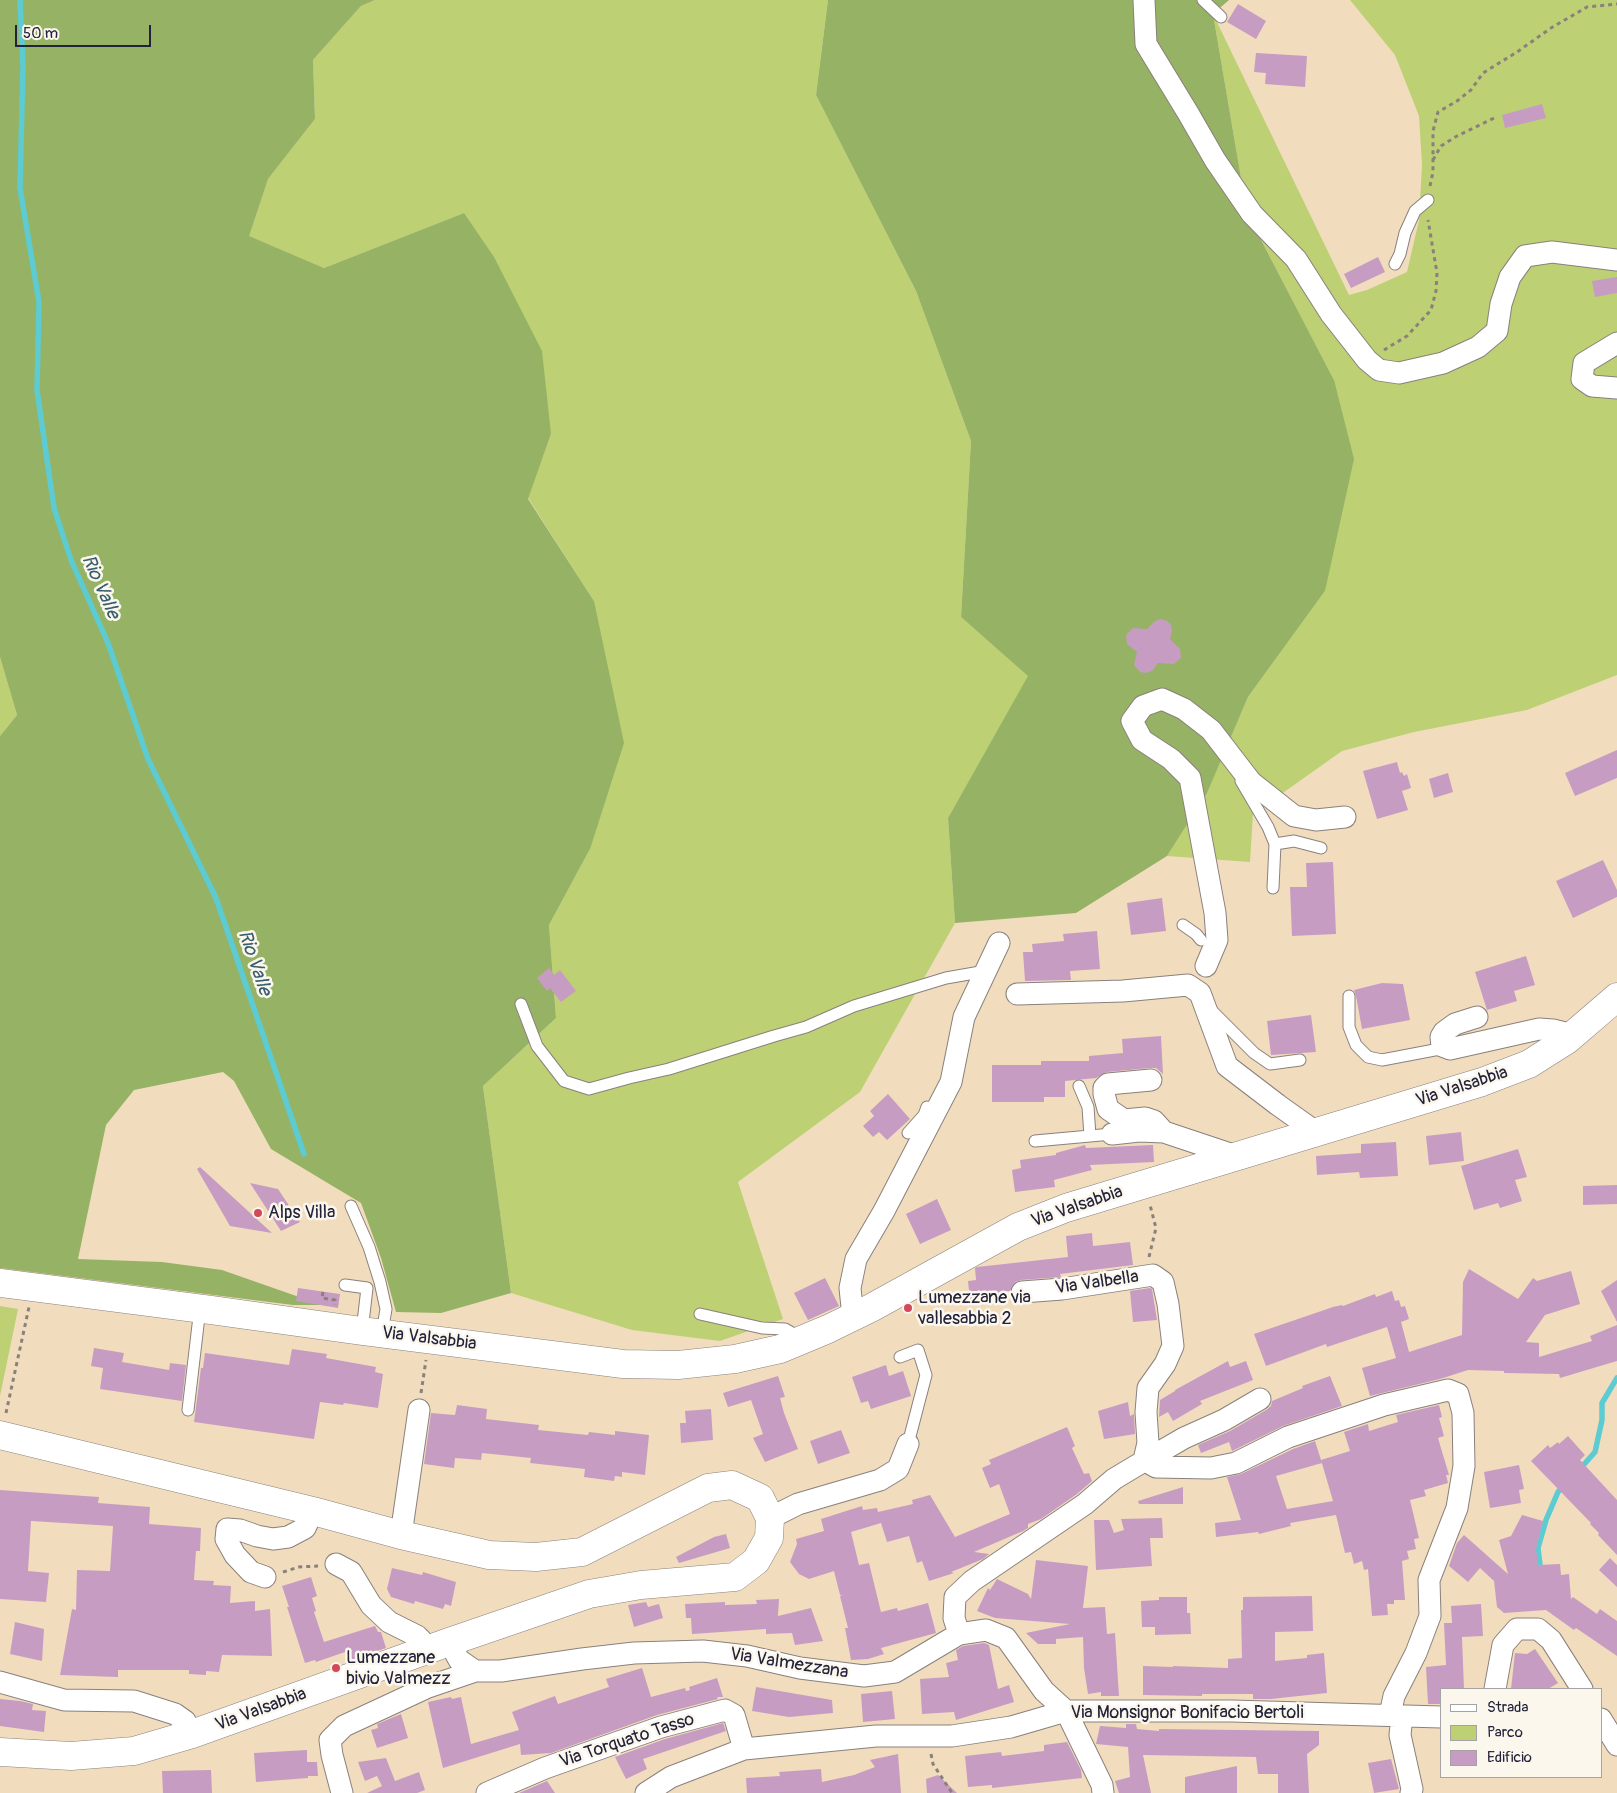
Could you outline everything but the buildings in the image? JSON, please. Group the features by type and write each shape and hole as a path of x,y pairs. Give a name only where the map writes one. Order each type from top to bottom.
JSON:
{"main road":[{"name":"Via Valsabbia","path":"0,1283 623,1364 678,1365 735,1359 780,1349 853,1317 1018,1227 1066,1208 1482,1082 1529,1064 1573,1035 1617,997"},
{"path":"1,1435 313,1511 401,1535 489,1555 536,1557 582,1552 708,1488 732,1486 760,1498 770,1518"},
{"name":"Via Valsabbia","path":"0,1752 71,1756 134,1751 192,1734 589,1594 641,1585 735,1576 756,1561 769,1538 770,1518"}],"street":[{"path":"1144,0 1146,44 1215,160 1252,214 1296,259 1331,314 1367,360 1379,370 1399,373 1443,363 1478,347 1497,331 1501,304 1510,277 1525,256 1552,252 1617,260"},
{"path":"1617,343 1584,363 1582,378 1592,386 1617,388"},
{"path":"1206,966 1217,940 1215,913 1190,778 1170,759 1142,740 1132,721 1143,706 1162,699 1184,709 1211,730 1251,782 1294,816 1316,820 1352,815"},
{"path":"1200,940 1206,966 1212,1018"},
{"path":"853,1317 850,1288 856,1259 884,1211 951,1082 964,1017 999,943"},
{"path":"1017,994 1123,991 1188,986 1200,993 1212,1018 1227,1066 1278,1106 1316,1132"},
{"path":"1445,1048 1441,1043 1441,1037 1444,1032 1455,1024 1481,1015"},
{"name":"Via Valsabbia","path":"1445,1048 1450,1049 1539,1029 1554,1030 1573,1035"},
{"path":"1151,1080 1108,1084 1104,1088 1104,1094 1108,1109 1124,1120 1145,1118 1154,1121 1164,1132"},
{"path":"1112,1134 1139,1131 1164,1132 1236,1156"},
{"name":"Via Valbella","path":"1022,1292 1153,1275 1163,1282 1168,1304 1173,1346 1148,1388 1146,1412 1148,1443 1144,1460"},
{"path":"1144,1460 1156,1467 1211,1468 1236,1463 1288,1437 1384,1405 1448,1390 1458,1394 1463,1413 1464,1466 1456,1508 1429,1580 1430,1616 1416,1653 1394,1696 1396,1715 1412,1789 1411,1793"},
{"path":"959,1634 954,1618 956,1597 966,1587 1085,1504 1114,1479 1184,1438 1224,1420 1260,1399"},
{"path":"401,1535 419,1410"},
{"path":"770,1518 798,1504 880,1480 898,1469 908,1444"},
{"path":"265,1576 251,1572 235,1555 226,1540 227,1529 240,1530 273,1539 288,1537 305,1528 313,1511"},
{"path":"336,1564 351,1572 371,1605 389,1622 437,1647 475,1671"},
{"path":"1495,1688 1503,1645 1517,1629 1538,1629 1551,1640 1581,1688"},
{"name":"Via Valmezzana","path":"475,1671 501,1670 582,1658 634,1653 703,1651 747,1656 800,1668 864,1676 895,1672 959,1634 986,1630 1006,1638 1044,1691 1066,1711 1102,1785 1104,1793"},
{"path":"342,1793 332,1756 330,1740 344,1726 428,1688 475,1671"},
{"path":"0,1682 64,1700 134,1701 175,1714 185,1721 192,1734"},
{"name":"Via Torquato Tasso","path":"487,1793 545,1768 661,1727 725,1710 734,1715 744,1749"},
{"name":"Via Monsignor Bonifacio Bertoli","path":"646,1793 671,1777 744,1749 876,1736 952,1736 1011,1727 1066,1711 1232,1711 1440,1717"},
{"path":"1602,1721 1617,1745"}],"lane":[{"path":"1203,0 1221,17"},
{"path":"1395,264 1400,254 1405,233 1415,211 1428,200"},
{"path":"1235,760 1241,780 1268,827 1275,844 1273,888"},
{"path":"1275,844 1294,841 1321,848"},
{"path":"1183,925 1196,934 1200,940"},
{"path":"522,1004 537,1046 564,1081 589,1089 669,1069 806,1027 854,1006 946,978 986,971"},
{"path":"1349,996 1349,1027 1356,1045 1368,1057 1382,1060 1445,1048"},
{"path":"1212,1018 1254,1054 1270,1064 1300,1060"},
{"path":"908,1132 924,1115 940,1081 955,1061"},
{"path":"1079,1086 1088,1107 1090,1136"},
{"path":"1035,1141 1112,1134"},
{"path":"351,1206 369,1247 386,1309 372,1332"},
{"path":"345,1285 367,1288 372,1332"},
{"path":"188,1410 200,1308"},
{"path":"700,1314 762,1328 785,1329 803,1339"},
{"path":"900,1357 918,1350 926,1375 908,1444"}],"path":[{"path":"1367,360 1407,336 1431,310 1436,291 1437,273 1428,221 1428,200 1433,172 1433,131 1438,112 1471,90 1483,73 1551,28 1587,7 1617,4"},
{"path":"1433,161 1441,146 1494,118"},
{"path":"1140,1277 1147,1266 1156,1228 1147,1197"},
{"path":"1,1435 33,1287"},
{"path":"323,1292 322,1298 335,1300"},
{"path":"419,1410 429,1339"},
{"path":"265,1576 299,1567 336,1564"},
{"path":"926,1736 933,1764 952,1793"}],"green space":[{"path":"0,0 375,0 361,6 313,60 315,119 268,179 249,236 324,268 464,213 494,257 542,351 551,434 528,499 594,601 624,743 590,849 549,925 556,1018 483,1086 511,1293 441,1313 396,1312 381,1258 361,1203 271,1149 234,1081 223,1072 134,1090 106,1125 78,1259 162,1262 222,1270 322,1305 293,1305 0,1268 0,736 17,715 0,657"},
{"path":"375,0 828,0 816,95 916,291 971,441 961,617 1029,676 948,818 955,923 860,1092 738,1182 783,1319 720,1341 632,1330 511,1293 483,1086 556,1018 549,925 590,849 594,601 528,498 551,434 464,213 324,268 248,236 268,179 315,119 313,60 361,6"},
{"path":"828,0 1229,0 1213,14 1247,213 1334,380 1354,459 1325,591 1248,697 1207,793 1167,856 1076,913 955,923 948,818 1028,676 961,617 971,441 916,291 816,95"},
{"path":"1350,0 1617,0 1617,675 1527,710 1414,732 1342,751 1253,814 1250,862 1167,856 1207,792 1248,697 1325,591 1334,380 1247,213 1213,14 1349,295 1367,290 1407,272 1419,220 1422,165 1419,116 1395,55"},
{"path":"0,657 17,715 0,736"},
{"path":"0,1306 18,1309 0,1396"}],"waterway":[{"name":"Rio Valle","path":"20,0 23,66 20,188 39,302 37,390 54,508 71,560 108,643 148,759 216,898 304,1154"},
{"path":"1579,1470 1595,1452 1602,1420 1602,1403 1617,1378"},
{"path":"1540,1565 1538,1548 1546,1520 1558,1492 1564,1485"}],"place":[{"name":"Alps Villa","path":"258,1213"},
{"name":"Lumezzane via vallesabbia 2","path":"908,1308"},
{"name":"Lumezzane bivio Valmezz","path":"336,1668"}]}
